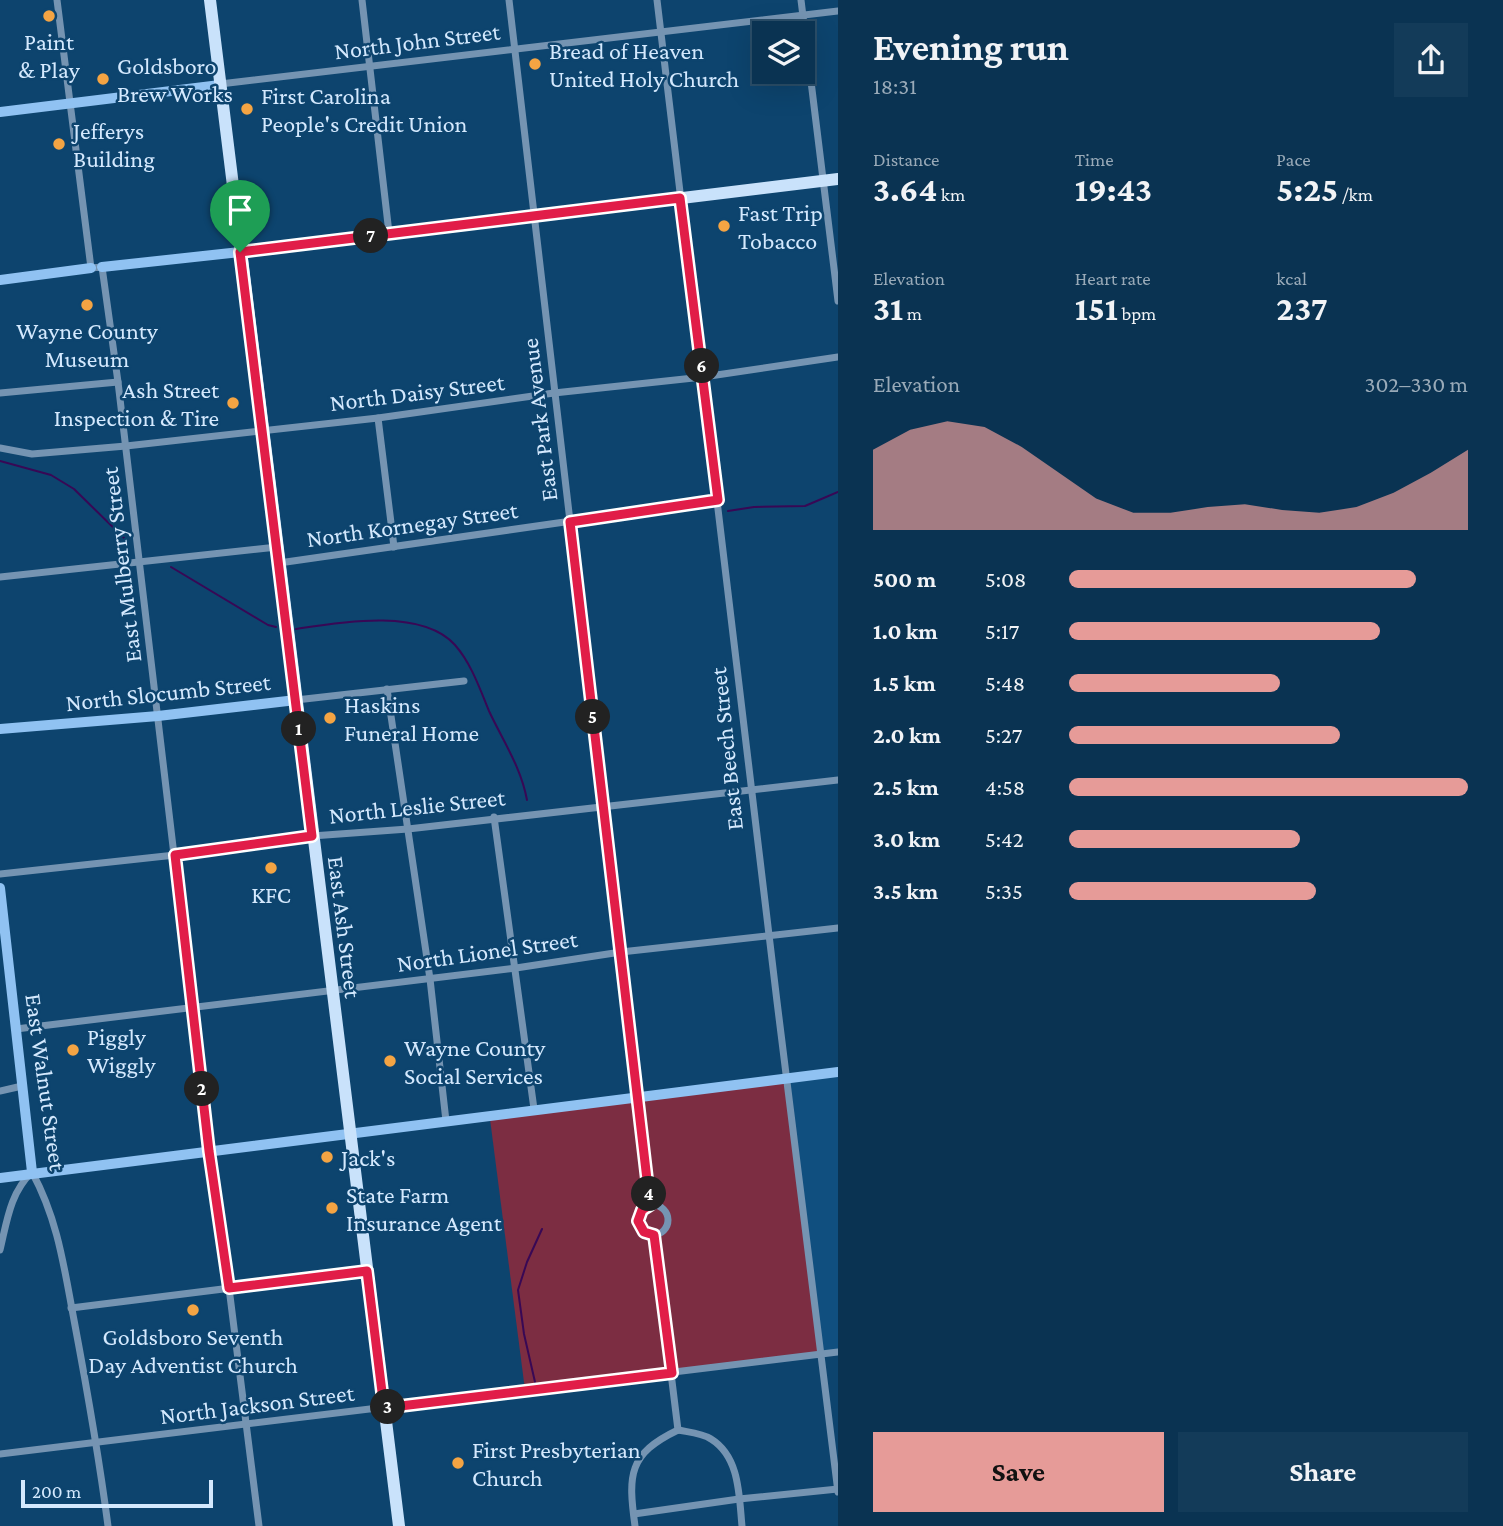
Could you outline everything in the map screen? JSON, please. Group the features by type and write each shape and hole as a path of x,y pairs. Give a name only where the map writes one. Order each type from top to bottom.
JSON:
{"main road":[{"name":"East Ash Street","path":"210,0 399,1526"},
{"path":"240,252 838,179"}],"street":[{"name":"East Mulberry Street","path":"57,0 97,267 118,383 191,1007 259,1526"},
{"path":"362,0 389,233"},
{"name":"East Park Avenue","path":"509,0 650,1205"},
{"name":"East Beech Street","path":"657,0 718,500 750,790 838,1490"},
{"path":"801,0 838,302"},
{"name":"North John Street","path":"0,112 838,11"},
{"path":"0,280 240,252"},
{"name":"North Daisy Street","path":"0,448 32,454 126,446 378,418 838,357"},
{"path":"0,393 118,383"},
{"path":"378,418 394,547"},
{"name":"North Kornegay Street","path":"279,563 718,500"},
{"name":"North Kornegay Street","path":"0,577 277,547"},
{"name":"North Slocumb Street","path":"0,729 158,716 464,681"},
{"path":"387,689 430,979 446,1121"},
{"name":"North Leslie Street","path":"0,874 175,855 312,836 408,829 494,817 838,780"},
{"path":"494,817 534,1109"},
{"name":"East Walnut Street","path":"0,888 32,1172 42,1190 58,1233 97,1443 108,1526"},
{"name":"North Lionel Street","path":"16,1028 430,979 621,952 838,928"},
{"path":"0,1178 838,1072"},
{"path":"0,1091 22,1086"},
{"path":"0,1250 9,1212 20,1183 32,1172"},
{"name":"East Park Avenue","path":"650,1205 662,1209 667,1219 663,1230 654,1235 644,1232 638,1221 642,1210 650,1205"},
{"name":"East Park Avenue","path":"654,1235 678,1430"},
{"path":"71,1308 367,1271"},
{"name":"North Jackson Street","path":"0,1454 838,1352"},
{"path":"635,1526 631,1480 637,1464 645,1450 659,1439 678,1430 710,1438 725,1454 735,1470 742,1526"},
{"path":"634,1514 739,1499 838,1490"}],"shaded area":[{"path":"838,1072 838,1352 821,1354 786,1078"},
{"path":"786,1078 821,1354 525,1390 490,1119"}],"waterway":[{"path":"0,461 51,475 74,489 128,542"},
{"path":"728,511 754,507 805,506 838,492"},
{"path":"171,567 268,625 276,627"},
{"path":"296,629 380,620 423,626 441,633 461,652 479,685 516,765 527,800"},
{"path":"535,1382 518,1290 542,1229"}],"place":[{"name":"Paint & Play","path":"49,16"},
{"name":"Bread of Heaven United Holy Church","path":"535,64"},
{"name":"Goldsboro Brew Works","path":"103,79"},
{"name":"First Carolina People's Credit Union","path":"247,109"},
{"name":"Jefferys Building","path":"59,144"},
{"name":"Fast Trip Tobacco","path":"724,226"},
{"name":"Wayne County Museum","path":"87,305"},
{"name":"Ash Street Inspection & Tire","path":"233,403"},
{"name":"Haskins Funeral Home","path":"330,718"},
{"name":"KFC","path":"271,868"},
{"name":"Piggly Wiggly","path":"73,1050"},
{"name":"Wayne County Social Services","path":"390,1061"},
{"name":"Jack's","path":"327,1157"},
{"name":"State Farm Insurance Agent","path":"332,1208"},
{"name":"Goldsboro Seventh Day Adventist Church","path":"193,1310"},
{"name":"First Presbyterian Church","path":"458,1463"}],"route":[{"path":"680,198 718,500 570,522 650,1205 642,1210 638,1221 644,1232 654,1235 672,1373 384,1408 367,1271 229,1288 191,1007 175,855 312,836 240,252 680,198"}]}
